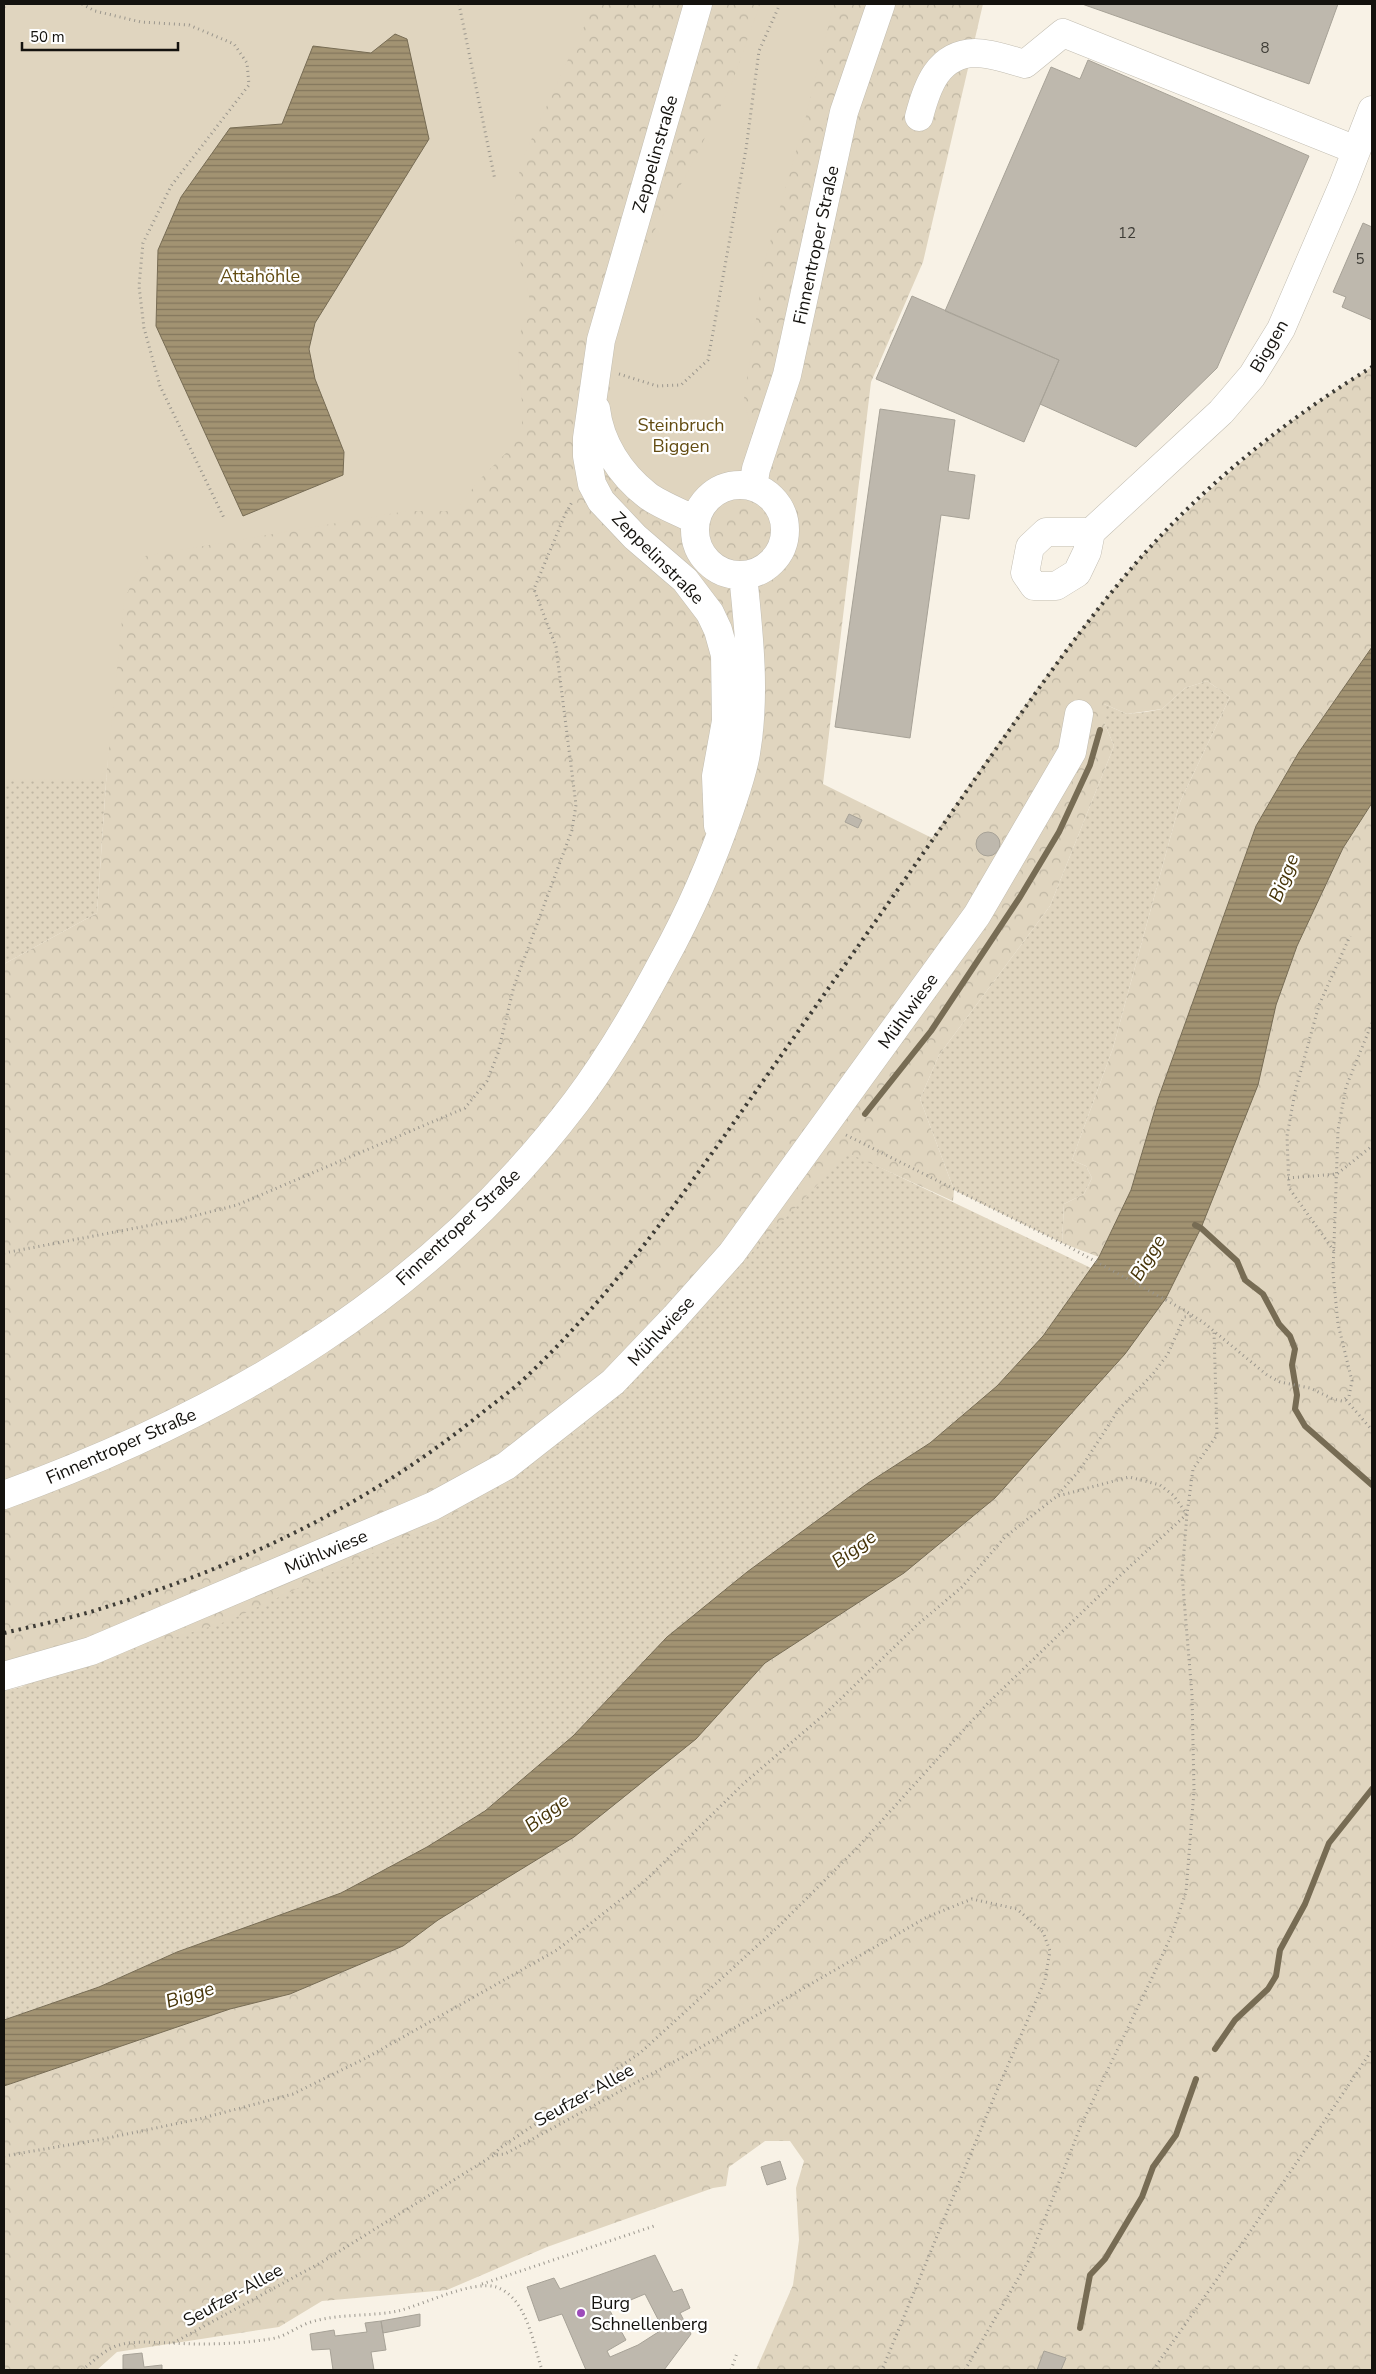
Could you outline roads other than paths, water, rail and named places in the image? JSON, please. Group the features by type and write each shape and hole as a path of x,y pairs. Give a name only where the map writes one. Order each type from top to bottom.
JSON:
{"main road":[{"name":"Zeppelinstraße","path":"698,4 601,340 586,438 592,484 601,501 618,520 685,580 699,597 718,630 725,655 726,721 716,776 718,845"},
{"name":"Finnentroper Straße","path":"753,486 756,469 787,374 844,112 881,4"},
{"path":"919,117 927,87 941,66 958,56 977,53 1025,64 1063,33 1356,150"},
{"name":"Biggen","path":"1091,532 1221,412 1252,376 1281,329 1372,110"},
{"name":"Zeppelinstraße","path":"596,380 598,424 607,449 625,474 648,496 695,520"},
{"path":"740,484 753,486 763,490 780,507 785,529 780,551 768,565 757,572 743,575 731,574 718,569 706,559 698,546 694,532 695,520 700,507 709,496 727,486 740,484"},
{"name":"Finnentroper Straße","path":"4,1495 91,1462 142,1440 282,1366 354,1317 426,1261 481,1210 528,1161 576,1102 616,1045 652,982 690,912 718,845 746,755 751,699 748,623 743,575"},
{"name":"Mühlwiese","path":"4,1676 100,1647 433,1506 506,1466 613,1382 732,1253 827,1125 977,915 1072,752 1079,714"}],"water":[{"path":"395,34 407,39 429,139 315,323 309,349 315,379 344,452 343,475 243,516 156,326 158,250 181,197 230,128 282,124 313,46 371,53"},
{"name":"Bigge","path":"1372,647 1372,803 1343,848 1297,946 1276,1005 1258,1085 1201,1228 1166,1298 1125,1354 995,1498 904,1573 765,1663 696,1739 574,1837 438,1920 403,1946 290,1994 230,2009 4,2086 4,2020 99,1987 177,1952 341,1893 427,1847 485,1811 573,1736 667,1637 747,1572 868,1483 930,1443 997,1386 1043,1336 1099,1257 1131,1190 1158,1099 1256,826 1299,752"}],"waterway":[{"path":"865,1114 931,1031 1020,897 1059,832 1090,765 1100,730"},
{"path":"1195,1225 1201,1228 1237,1261 1245,1280 1263,1294 1279,1324 1290,1336 1295,1349 1292,1365 1297,1395 1295,1409 1305,1426 1372,1485"},
{"path":"1215,2049 1235,2020 1268,1989 1276,1976 1280,1950 1305,1904 1329,1843 1372,1789"},
{"path":"1080,2328 1090,2275 1105,2259 1142,2197 1153,2167 1176,2135 1196,2079"}],"railway":[{"path":"4,1633 81,1615 155,1591 252,1553 298,1531 344,1507 388,1480 473,1420 525,1378 558,1346 647,1242 754,1094 1031,699 1130,570 1184,512 1243,459 1306,411 1372,367"}],"place":[{"name":"Burg Schnellenberg","path":"581,2313"}],"park label":[{"name":"Attahöhle","path":"260,276"},
{"name":"Steinbruch Biggen","path":"681,435"}]}
